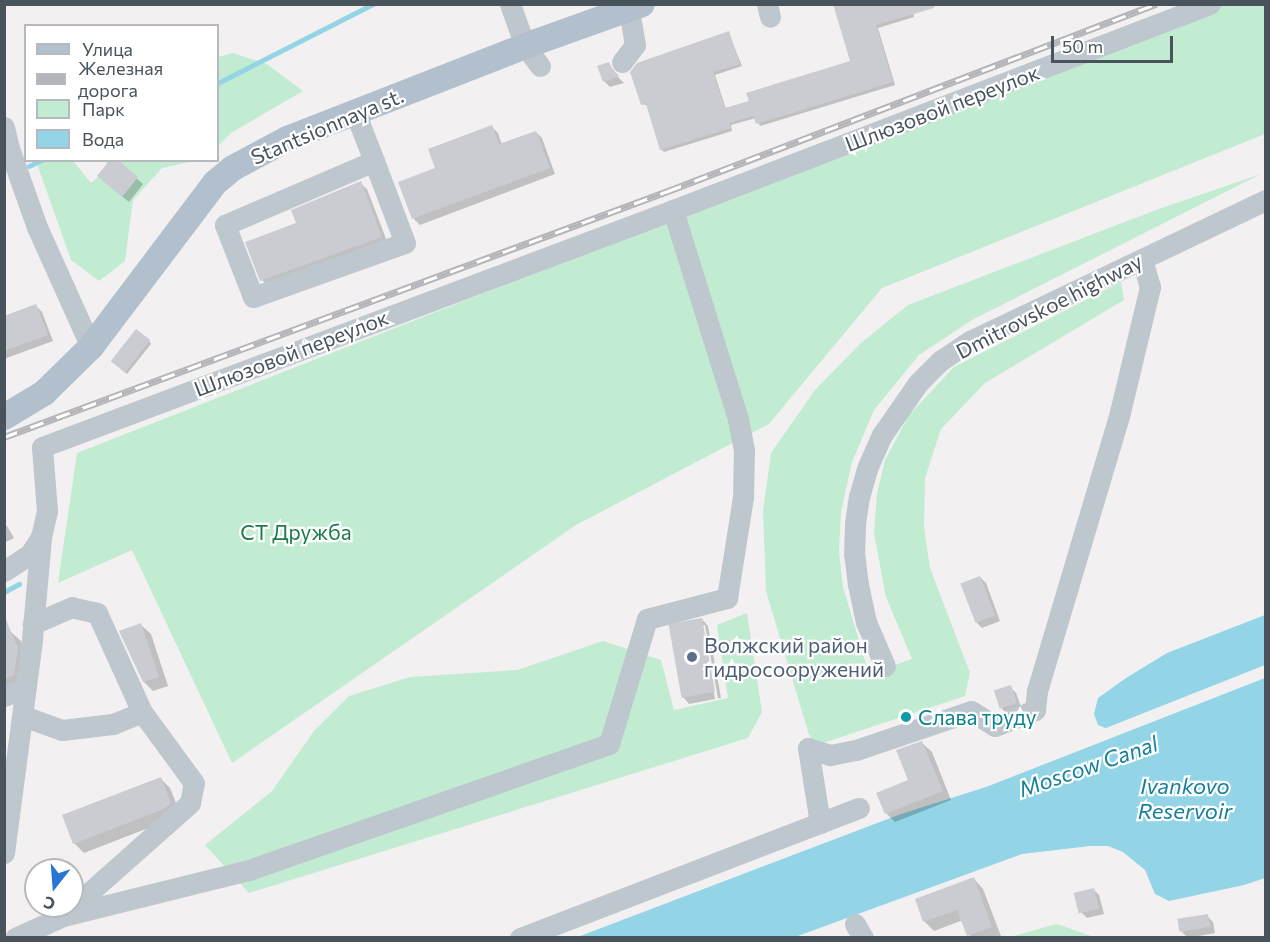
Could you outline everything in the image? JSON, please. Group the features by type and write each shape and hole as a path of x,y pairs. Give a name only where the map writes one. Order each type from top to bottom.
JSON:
{"main road":[{"name":"Stantsionnaya st.","path":"4,417 44,393 91,347 215,183 256,153 355,112 532,56 633,6"}],"street":[{"path":"510,4 532,56"},
{"name":"Шлюзовой переулок","path":"4,571 30,554 41,537 47,511 42,447 673,210 1210,4"},
{"path":"622,62 635,45 633,6"},
{"path":"355,112 374,161 405,243 253,297 225,225 374,161"},
{"path":"4,127 7,149 37,227 91,347"},
{"name":"Dmitrovskoe highway","path":"885,666 866,622 858,585 854,554 855,524 859,497 868,466 882,435 918,383 940,361 970,341 1266,200"},
{"path":"84,911 249,870 609,744 647,619 727,598 743,496 744,450 738,419 673,210"},
{"path":"820,823 808,748 830,755 856,750 971,711 995,726 1035,710 1037,691 1120,412 1150,287 1142,258"},
{"path":"4,854 9,782 23,716 41,537"},
{"path":"33,624 72,607 97,613 142,712 194,783 190,803 84,897"},
{"path":"4,696 26,688"},
{"path":"23,716 62,730 113,724 142,712"},
{"path":"520,938 859,808"},
{"path":"15,938 59,918"}],"green space":[{"name":"СТ Дружба","path":"1217,5 1265,5 1265,134 882,288 769,424 576,525 232,763 132,550 58,583 77,453"},
{"path":"233,53 267,64 303,91 231,133 219,145 219,57"},
{"path":"36,162 74,162 91,183 108,169 106,162 189,162 162,168 133,200 125,261 99,281 71,260"},
{"path":"1261,174 972,320 919,355 874,410 852,462 841,512 839,551 843,587 869,674 912,659 886,597 874,533 877,493 885,460 909,415 954,367 1121,282 1124,300 985,383 941,429 925,478 924,527 930,568 970,673 965,696 817,745 809,735 766,591 763,511 771,453 815,390 861,343 908,305 1156,210"},
{"path":"747,613 762,712 748,738 249,893 205,845 272,791 314,731 349,696 410,677 517,670 603,641 661,660 674,710 728,698 717,625"},
{"path":"1057,924 1094,937 1010,937"}],"water":[{"path":"1265,615 1265,665 1106,728 1098,725 1094,714 1098,698 1126,678 1167,653"},
{"name":"Ivankovo Reservoir","path":"1265,678 1265,878 1244,885 1169,901 1155,894 1145,870 1123,852 1108,846 1090,846 1022,854 795,937 575,938 901,814 986,787"}],"building":[{"path":"833,4 934,4 934,8 876,25 893,82 756,124 753,116 729,123 731,128 660,150 646,104 641,105 630,72 637,63 729,31 740,64 713,72 725,108 749,101 746,93 850,61"},
{"path":"609,62 619,76 603,82 597,66"},
{"path":"492,125 499,144 536,131 550,168 412,219 398,182 435,168 428,149"},
{"path":"108,162 120,162 138,177 122,197 97,176"},
{"path":"361,181 382,237 260,281 245,242 296,223 291,210"},
{"path":"36,304 48,335 4,351 4,316"},
{"path":"136,329 150,340 125,372 111,361"},
{"path":"980,576 995,615 975,623 960,584"},
{"path":"4,615 18,648 14,675 4,679"},
{"name":"Волжский район гидросооружений","path":"702,618 715,692 682,698 669,624"},
{"path":"141,623 159,677 143,682 119,631"},
{"path":"1011,685 1017,703 1000,709 994,691"},
{"path":"922,741 943,791 885,814 876,793 908,780 896,750"},
{"path":"161,777 171,803 164,809 73,844 62,815"},
{"path":"974,877 992,927 967,936 957,910 923,922 915,899"},
{"path":"1094,888 1099,908 1079,913 1074,893"},
{"path":"1208,914 1210,927 1179,932 1177,919"}],"waterway":[{"path":"219,82 373,4"},
{"path":"29,166 38,162"},
{"path":"4,592 19,584"}],"railway":[{"path":"4,437 668,191 1156,4"}],"place":[{"name":"Волжский район гидросооружений","path":"692,657"},
{"name":"Слава труду","path":"906,717"}],"water label":[{"name":"Moscow Canal","path":"1088,766"}]}
